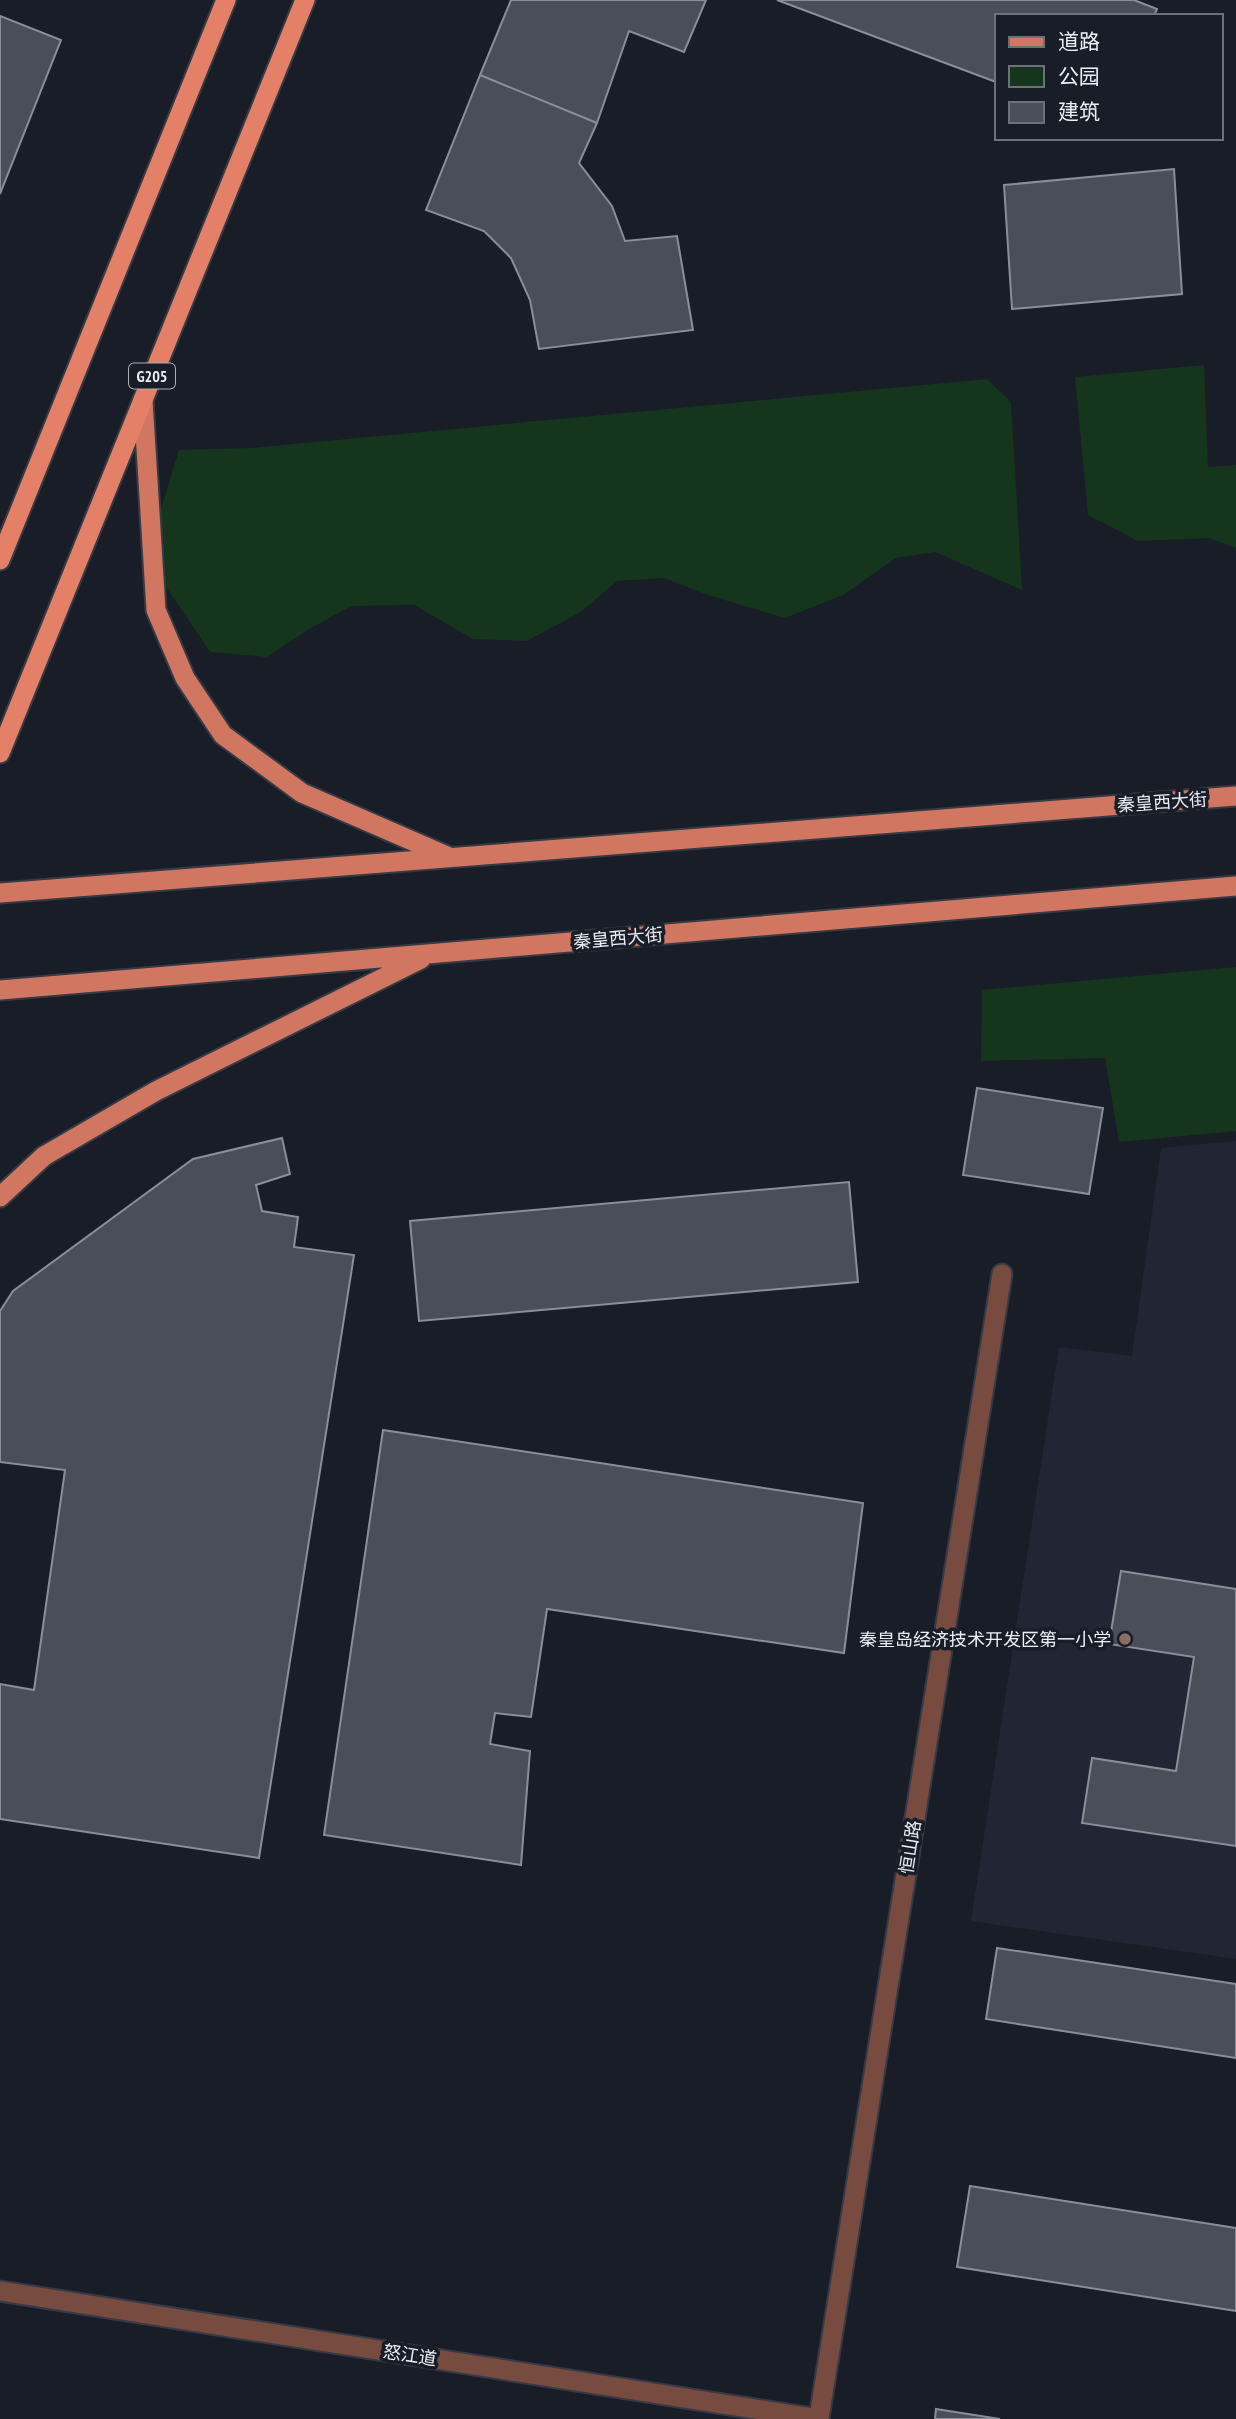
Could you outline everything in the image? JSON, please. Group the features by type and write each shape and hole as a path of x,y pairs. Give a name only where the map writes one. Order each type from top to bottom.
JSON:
{"highway":[{"path":"0,560 226,0"},
{"name":"G205","path":"0,752 305,0"}],"main road":[{"path":"143,400 156,610 185,678 222,735 302,793 451,858"},
{"name":"秦皇西大街","path":"0,893 1236,796"},
{"name":"秦皇西大街","path":"0,990 1236,886"},
{"path":"0,1197 44,1156 156,1091 431,954"}],"street":[{"name":"恒山路","path":"819,2419 1002,1274"},
{"name":"怒江道","path":"0,2291 819,2419"}],"shaded area":[{"name":"秦皇岛经济技术开发区第一小学","path":"1236,1141 1236,1959 971,1921 1059,1347 1132,1356 1161,1148"}],"green space":[{"path":"1204,365 1208,467 1236,465 1236,548 1209,538 1138,541 1088,515 1075,377"},
{"path":"987,379 1011,402 1022,590 935,552 896,558 843,595 785,618 708,595 664,578 617,581 581,612 527,641 473,639 414,605 351,606 267,657 210,652 146,557 179,450 250,448"},
{"path":"1236,967 1236,1131 1119,1142 1105,1058 981,1061 982,990"}],"building":[{"path":"511,0 706,0 684,52 629,31 597,123 480,75"},
{"path":"777,0 1134,0 1157,9 1155,14 995,14 995,82"},
{"path":"0,16 61,40 0,194"},
{"path":"480,75 597,123 579,163 612,206 625,241 677,236 693,330 539,349 530,300 511,258 484,231 426,210"},
{"path":"1174,169 1182,294 1012,309 1004,185"},
{"path":"977,1088 1103,1108 1089,1194 963,1175"},
{"path":"282,1138 290,1174 256,1185 262,1211 298,1217 294,1247 354,1255 259,1858 0,1819 0,1684 34,1690 65,1470 0,1462 0,1311 13,1291 193,1159"},
{"path":"849,1182 858,1282 419,1321 410,1221"},
{"path":"383,1430 863,1503 844,1653 547,1609 531,1717 495,1713 490,1744 530,1751 521,1865 324,1835"},
{"path":"1121,1571 1236,1589 1236,1846 1082,1823 1092,1758 1176,1771 1194,1657 1109,1644"},
{"path":"997,1948 1236,1984 1236,2058 986,2019"},
{"path":"970,2186 1236,2228 1236,2311 957,2267"},
{"path":"936,2409 1000,2419 935,2419"}],"place":[{"name":"秦皇岛经济技术开发区第一小学","path":"1125,1639"}]}
